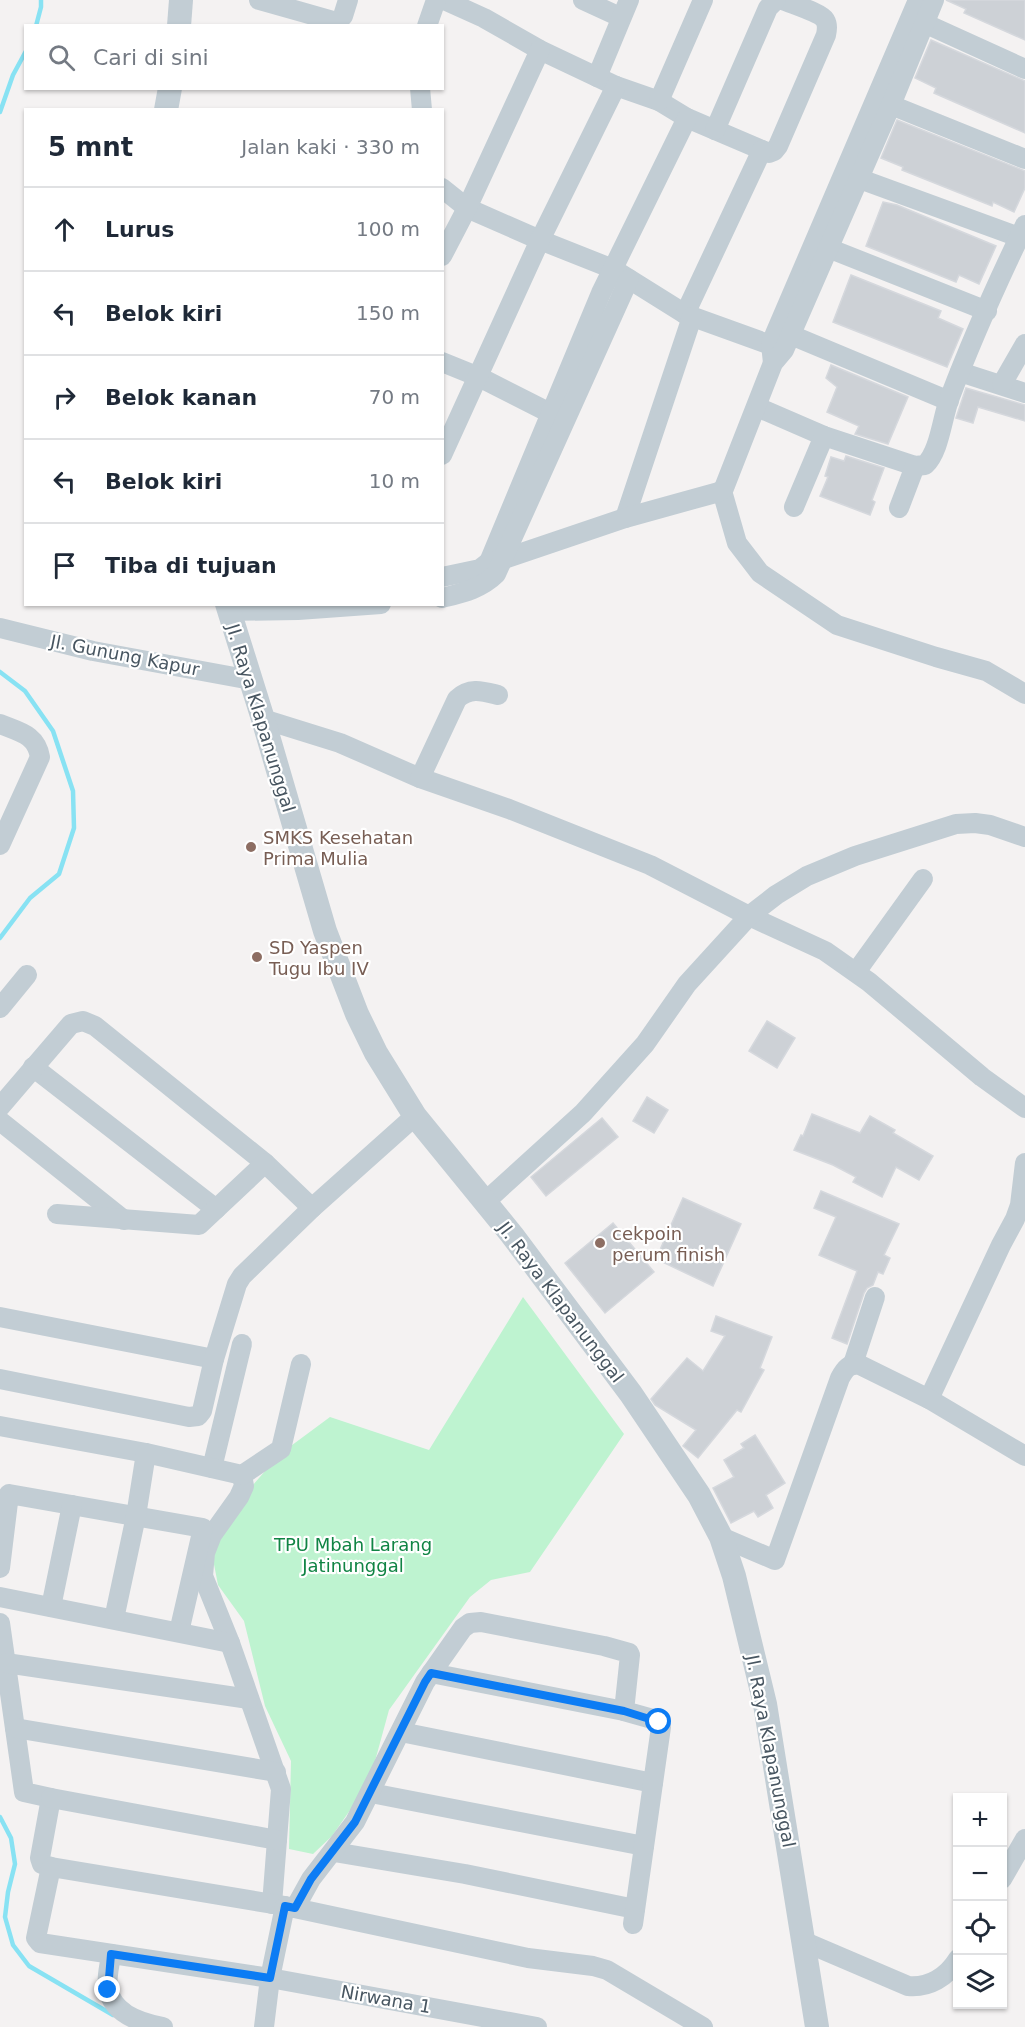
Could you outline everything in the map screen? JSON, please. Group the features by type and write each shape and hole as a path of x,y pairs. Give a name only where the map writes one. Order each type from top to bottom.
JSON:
{"street":[{"path":"179,24 182,0"},
{"path":"259,0 338,22 344,16 348,0"},
{"path":"428,24 436,0"},
{"path":"444,0 488,9 540,50 615,86 659,101 687,118 770,153 776,149 827,28 821,16 783,0"},
{"path":"583,0 625,9 597,77"},
{"path":"659,101 703,0"},
{"path":"715,130 768,8 776,0"},
{"path":"920,8 1025,69"},
{"path":"780,348 860,179 891,105 920,8"},
{"path":"920,8 722,491 737,543 760,573 837,625 987,671 1025,694"},
{"path":"444,252 467,208 540,50"},
{"path":"444,451 540,240 615,86"},
{"path":"166,108 170,90"},
{"path":"420,90 422,108"},
{"path":"891,105 1025,159"},
{"path":"496,561 687,118"},
{"path":"625,518 688,315 762,150"},
{"path":"757,407 824,436 915,466 925,465 933,455 948,401 1022,231 860,179"},
{"path":"444,190 467,208 621,274 688,315 780,348 948,401"},
{"path":"828,248 987,311"},
{"path":"444,598 468,592 490,580 496,574 496,561 550,413 621,274"},
{"path":"1002,384 1025,344"},
{"path":"444,363 479,377 550,413"},
{"path":"960,372 1025,393"},
{"path":"794,507 824,436"},
{"path":"899,508 915,466"},
{"path":"444,577 480,569 496,561 625,518 722,491"},
{"path":"228,608 298,610 353,606"},
{"name":"Jl. Raya Klapanunggal","path":"228,608 325,931 357,1014 376,1053 415,1116 543,1275 631,1394 699,1495 721,1537 734,1576 765,1704 817,2027"},
{"name":"Jl. Gunung Kapur","path":"0,628 93,651 251,680"},
{"path":"420,778 457,699 471,690 498,695"},
{"path":"263,719 340,743 420,778 509,809 650,865 749,916 825,951 856,972 982,1077 1025,1108 1025,1122"},
{"path":"0,724 29,736 38,747 40,757 0,844"},
{"path":"485,1202 584,1113 645,1044 687,984 749,916 776,895 807,876 855,856 956,824 990,825 1025,837"},
{"path":"856,972 923,879"},
{"path":"0,1008 27,975"},
{"path":"0,1107 71,1024 82,1021 94,1026 264,1163 312,1208"},
{"path":"33,1067 216,1209"},
{"path":"0,1379 194,1418 198,1416 202,1411 214,1359 237,1284 242,1276 312,1208 415,1116"},
{"path":"0,1121 124,1220"},
{"path":"57,1214 199,1225 264,1163"},
{"path":"929,1399 1015,1219 1020,1206 1025,1163"},
{"path":"853,1364 875,1297"},
{"path":"0,1317 214,1359"},
{"path":"212,1468 242,1344"},
{"path":"0,1426 242,1475 281,1449 301,1364"},
{"path":"721,1537 775,1560 840,1378 848,1366 853,1364 860,1365 929,1399 1025,1456"},
{"path":"114,1619 136,1516 146,1454"},
{"path":"179,1632 209,1529 239,1497 244,1486 242,1475"},
{"path":"0,1568 5,1493 209,1529"},
{"path":"51,1607 72,1505"},
{"path":"209,1529 203,1576 230,1642 282,1789 277,1840 284,1906 270,1978 264,2027"},
{"path":"0,1597 230,1642"},
{"path":"284,1906 334,1852 355,1822 431,1673 463,1628 470,1623 481,1622 629,1653 624,1711"},
{"path":"0,1623 24,1792 277,1840"},
{"path":"6,1663 249,1699"},
{"path":"334,1852 465,1874 634,1916 660,1732 659,1722 624,1711 431,1673"},
{"path":"15,1728 276,1772"},
{"path":"401,1732 653,1783"},
{"path":"371,1793 644,1846"},
{"path":"51,1798 40,1857 42,1864 284,1906 528,1958 593,1966 607,1970 704,2027"},
{"path":"1007,1870 1025,1839"},
{"name":"Nirwana 1","path":"51,1867 36,1936 40,1942 270,1978 537,2027"},
{"path":"805,1942 908,1986 926,1985 944,1976 953,1964"},
{"path":"111,1954 108,1984 111,1998 118,2007 135,2020 163,2027"}],"green space":[{"name":"TPU Mbah Larang Jatinunggal","path":"523,1297 624,1434 530,1572 491,1580 470,1597 389,1710 369,1783 332,1836 313,1854 289,1849 291,1761 265,1706 244,1621 218,1585 212,1554 232,1509 280,1454 330,1417 429,1450"}],"building":[{"path":"946,0 1025,0 1025,40 964,13 966,9"},
{"path":"931,40 1025,81 1025,133 934,93 936,88 915,78"},
{"path":"897,120 1025,171 1025,188 1014,212 993,202 992,206 902,170 903,167 881,158"},
{"path":"883,202 897,205 996,246 979,284 959,275 956,282 866,246"},
{"path":"851,275 941,311 938,318 963,329 947,367 833,322"},
{"path":"831,365 908,397 888,444 855,434 859,426 827,412 837,387 826,378"},
{"path":"966,388 1025,405 1025,421 978,407 973,423 956,418"},
{"path":"846,456 884,468 872,500 875,502 870,515 820,496 828,477 825,476 831,457 844,461"},
{"path":"767,1021 795,1038 777,1068 749,1051"},
{"path":"647,1097 668,1110 654,1133 633,1121"},
{"path":"812,1114 860,1133 870,1116 895,1130 893,1133 933,1156 919,1180 896,1167 882,1197 853,1182 856,1177 833,1165 794,1150"},
{"path":"602,1118 618,1137 546,1196 531,1177"},
{"path":"821,1191 899,1224 884,1255 890,1258 883,1274 878,1272 873,1285 864,1293 847,1344 832,1338 857,1271 819,1255 836,1217 814,1208"},
{"path":"683,1198 741,1224 713,1286 656,1259"},
{"path":"613,1223 654,1272 605,1313 565,1263"},
{"path":"716,1316 772,1337 760,1368 764,1370 741,1412 737,1410 698,1458 683,1446 696,1430 655,1405 651,1399 687,1358 703,1371 725,1336 711,1331"},
{"path":"755,1435 785,1483 766,1495 773,1508 758,1517 754,1511 731,1523 713,1488 734,1477 724,1460 744,1448 741,1444"}],"waterway":[{"path":"37,24 41,0"},
{"path":"0,112 13,75 24,55"},
{"path":"0,672 25,691 53,731 73,791 74,828 59,874 30,898 0,938"},
{"path":"0,1817 11,1838 15,1864 5,1917 13,1945 29,1966 113,2015"}],"place":[{"name":"SMKS Kesehatan Prima Mulia","path":"251,847"},
{"name":"SD Yaspen Tugu Ibu IV","path":"257,957"},
{"name":"cekpoin perum finish","path":"600,1243"}],"route":[{"path":"108,1990 111,1954 270,1978 285,1906 295,1908 311,1879 355,1822 431,1673 624,1711 659,1722"}]}
